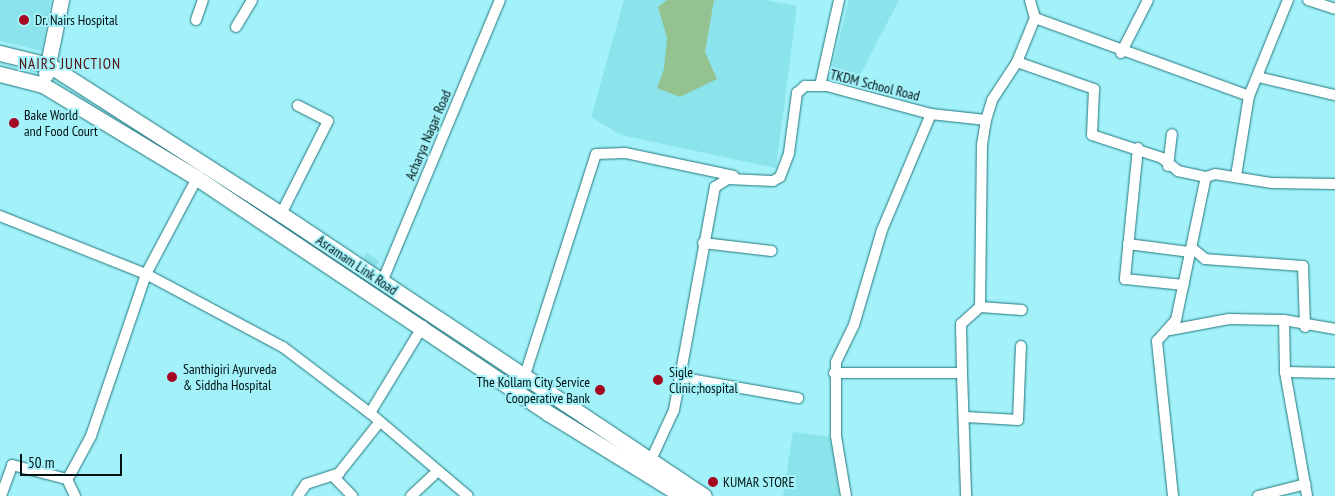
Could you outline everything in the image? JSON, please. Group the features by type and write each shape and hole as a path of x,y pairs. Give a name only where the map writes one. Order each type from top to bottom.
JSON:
{"main road":[{"path":"43,85 49,65 60,0"},
{"name":"Asramam Link Road","path":"0,54 49,65 281,214 650,462 664,483 704,496"},
{"name":"Asramam Link Road","path":"0,74 43,85 197,178 423,326 548,413 664,483 682,496"}],"street":[{"path":"196,20 204,0"},
{"path":"236,28 252,0"},
{"name":"Acharya Nagar Road","path":"382,282 500,0"},
{"path":"820,86 839,0"},
{"path":"980,307 982,145 986,120 992,100 1017,62 1035,18 1030,0"},
{"path":"1121,53 1148,0"},
{"path":"1236,176 1249,96 1258,77 1286,0"},
{"path":"1308,0 1335,9"},
{"path":"1035,18 1121,53 1249,96"},
{"path":"1017,62 1094,89 1092,135 1138,148 1162,158 1168,166 1206,177 1236,176 1272,183 1335,184"},
{"path":"1258,77 1335,95"},
{"name":"TKDM School Road","path":"650,462 674,410 714,187 739,178 773,181 780,177 789,153 797,93 805,86 820,86 930,114 986,120"},
{"path":"281,214 328,121 298,106"},
{"path":"846,496 836,436 834,373 882,230 930,114"},
{"path":"1168,166 1172,134"},
{"path":"1138,148 1125,279 1184,286"},
{"path":"524,378 596,154 625,153 739,178"},
{"path":"1170,330 1184,286 1206,177"},
{"path":"67,479 91,436 146,274 197,178"},
{"path":"0,216 146,274 282,347 370,413 378,424 468,496"},
{"path":"703,243 772,252"},
{"path":"1128,244 1191,250 1205,259 1303,266 1305,327"},
{"path":"966,496 966,417 960,324 980,307 1022,310"},
{"path":"1173,496 1157,341 1170,330 1230,319 1284,320 1305,327 1335,329"},
{"path":"1284,320 1285,372 1307,496"},
{"path":"370,413 423,326"},
{"path":"966,417 1018,420 1021,346"},
{"path":"1285,372 1335,372"},
{"path":"834,373 962,373"},
{"path":"684,378 798,398"},
{"path":"298,496 311,481 333,476 351,461 378,424"},
{"path":"1,496 12,465 67,479"},
{"path":"411,496 438,471"},
{"path":"333,476 352,496"},
{"path":"67,479 75,496"},
{"path":"1258,496 1306,484"}],"shaded area":[{"name":"Dr. Nairs Hospital","path":"0,0 51,0 42,51 0,41"},
{"path":"624,0 765,0 797,6 776,168 621,135 591,117"},
{"path":"849,0 899,0 855,85 830,75"},
{"path":"367,252 379,261 373,274 361,264"},
{"path":"793,432 831,437 839,496 783,496"}],"green space":[{"path":"667,0 714,0 705,52 717,79 680,97 657,88 664,69 667,38 658,7"}],"place":[{"name":"Dr. Nairs Hospital","path":"24,20"},
{"name":"Bake World and Food Court","path":"14,123"},
{"name":"Santhigiri Ayurveda & Siddha Hospital","path":"172,377"},
{"name":"Sigle Clinic;hospital","path":"658,380"},
{"name":"The Kollam City Service Cooperative Bank","path":"600,390"},
{"name":"KUMAR STORE","path":"713,482"}],"district":[{"name":"NAIRS JUNCTION","path":"70,64"}]}
